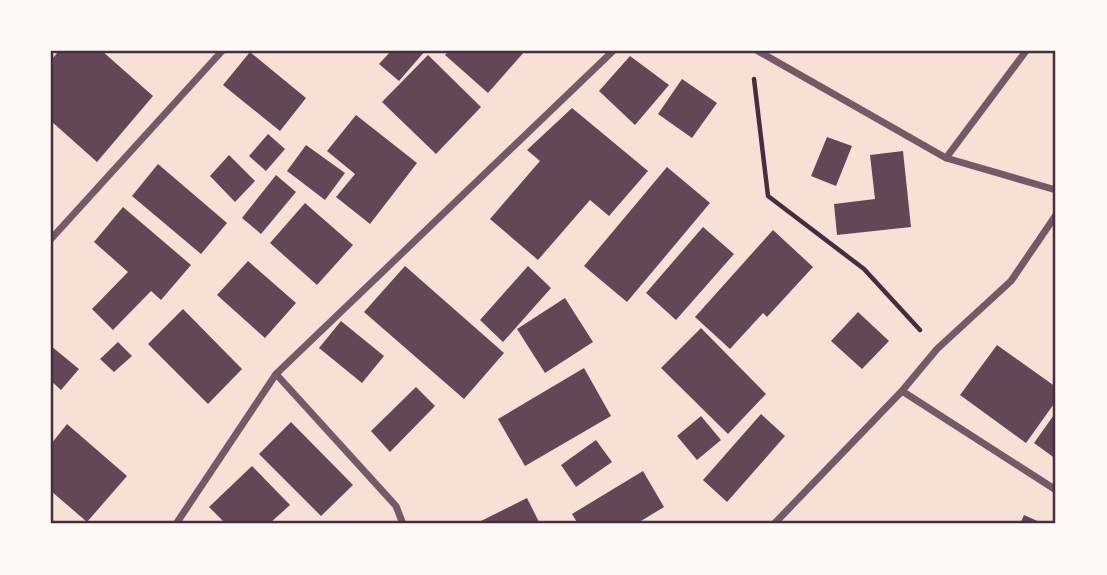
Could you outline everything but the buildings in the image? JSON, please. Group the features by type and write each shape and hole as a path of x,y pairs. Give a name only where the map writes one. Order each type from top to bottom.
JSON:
{"street":[{"path":"51,239 222,51"},
{"path":"176,524 276,374 613,51"},
{"path":"758,51 946,158 1056,190"},
{"path":"946,158 1026,51"},
{"path":"774,524 902,391 937,349 1011,281 1056,215"},
{"path":"276,374 396,506 403,524"},
{"path":"902,391 1056,490"}],"path":[{"path":"754,77 768,196 864,269 937,349"}]}
